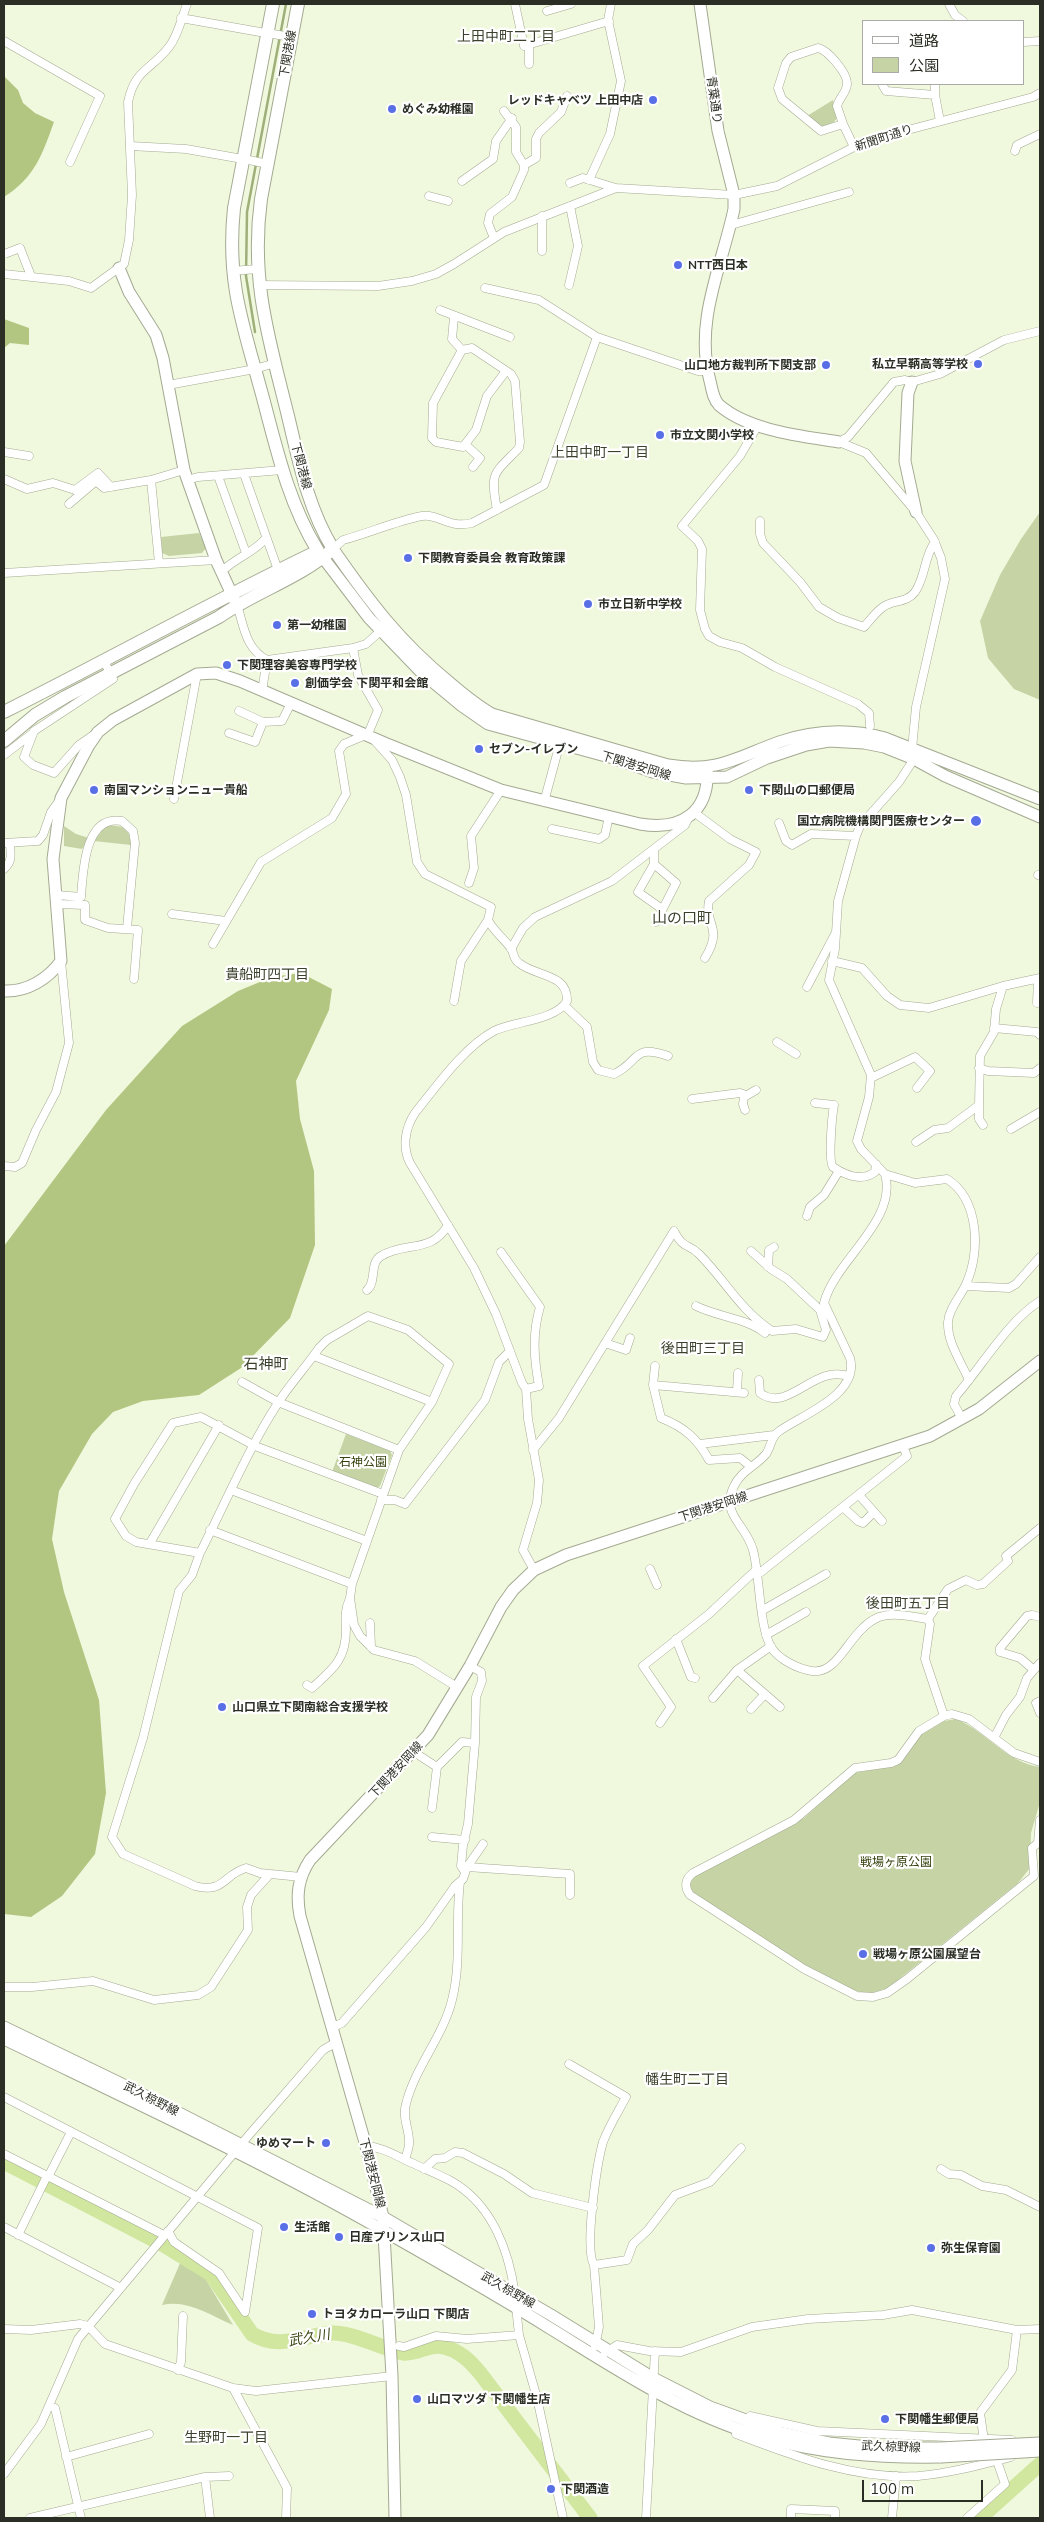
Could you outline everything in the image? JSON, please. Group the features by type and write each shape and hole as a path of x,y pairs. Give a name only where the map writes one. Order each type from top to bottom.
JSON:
{"main road":[{"name":"下関港線","path":"273,4 243,159 230,241 236,270 239,316 282,470 297,513 320,555"},
{"name":"下関港線","path":"298,4 289,37 266,163 254,269 305,487 333,548"},
{"name":"青葉通り","path":"700,4 718,131 734,195 731,225 705,324 707,371 714,399 718,404 779,432 839,442"},
{"path":"119,268 129,292 156,335 163,358 186,475 216,560 234,600"},
{"path":"912,382 908,393 904,461 916,512"},
{"path":"4,741 46,708 107,667 120,651 234,600 333,548"},
{"name":"下関港安岡線","path":"333,548 385,627 479,707 492,714 668,765 727,776 767,758 806,745 829,741 848,741 884,747 917,756 1040,799"},
{"path":"234,600 278,570 320,555"},
{"name":"下関港安岡線","path":"320,555 385,627 421,672 477,718 502,728 560,743 676,778 708,773"},
{"path":"4,712 107,667"},
{"path":"4,991 14,991 45,978 61,961 53,859 61,798 98,732 113,720 197,674 222,674 368,734 386,744 501,790 544,802 659,827 692,815 708,773"},
{"path":"917,756 1040,809"},
{"name":"下関港安岡線","path":"917,756 1040,817"},
{"name":"下関港安岡線","path":"395,2518 393,2348 383,2217 366,2146 330,2028 298,1905 301,1877 310,1860 428,1736 470,1666 506,1598 534,1570 566,1555 930,1436 962,1419 1040,1361"},
{"name":"武久椋野線","path":"4,2027 128,2087 600,2355 653,2390 690,2410 732,2427 804,2447 879,2457 1025,2447"},
{"name":"武久椋野線","path":"4,2039 383,2217 596,2343 600,2355 653,2378 710,2407 790,2435 853,2446 941,2452"},
{"path":"1025,2447 1040,2442"},
{"path":"1025,2447 1040,2451"}],"street":[{"path":"4,274 69,281 91,288 124,264 130,221 128,102 133,83 169,47 187,4"},
{"path":"515,4 524,46 609,21"},
{"path":"547,11 571,4"},
{"path":"589,180 610,134 621,82 609,21 610,4"},
{"path":"949,4 962,20"},
{"path":"951,20 956,15"},
{"path":"181,18 289,37"},
{"path":"4,41 100,96 70,162"},
{"path":"1024,42 1040,41"},
{"path":"528,45 529,64"},
{"path":"843,124 821,131 782,99 778,88 786,63 791,57 818,48 830,54 847,79 847,85 837,106 854,147"},
{"path":"882,85 886,92 935,95"},
{"path":"935,85 940,121"},
{"name":"新聞町通り","path":"616,188 734,195 777,186 854,147 892,133 1033,97 1040,93"},
{"path":"494,238 488,220 492,211 509,200 515,191 524,165 536,158 536,139 539,133 561,112 566,96"},
{"path":"504,111 512,118 516,127 516,152 524,165"},
{"path":"462,181 492,159 496,141 512,118"},
{"path":"1014,151 1017,145 1040,134"},
{"path":"130,146 186,149 266,163"},
{"path":"570,183 583,178 616,188"},
{"path":"258,284 378,286 406,283 436,274 494,238 542,216 616,188"},
{"path":"731,225 849,192"},
{"path":"429,196 448,201"},
{"path":"570,206 578,246 570,285"},
{"path":"542,216 542,251"},
{"path":"7,253 20,248 32,276"},
{"path":"236,270 254,269"},
{"path":"485,288 539,300 597,337 698,371 707,371"},
{"path":"440,310 510,337"},
{"path":"454,317 452,338 462,350"},
{"path":"839,442 848,437 894,382 905,380 912,382 948,371 1004,340 1040,331"},
{"path":"333,548 343,540 424,516 450,524 462,525 497,510 544,485 597,337"},
{"path":"462,350 472,348 506,372 515,381 520,442 519,448 494,476 493,486 497,510"},
{"path":"462,350 433,403 431,431 432,438 436,442 455,446 466,445 480,458 472,467"},
{"path":"168,385 255,369 275,363"},
{"path":"466,445 476,430 484,402 506,372"},
{"path":"758,424 740,456 682,526 698,541 702,549 700,610 705,629 709,636 720,642 742,648 775,667 858,704 869,713 870,726"},
{"path":"696,1306 716,1315 756,1326 766,1333 796,1329 824,1337 826,1330 822,1309 826,1294 878,1218 885,1200 887,1180 885,1174 861,1149 857,1141 869,1096 871,1078 860,1048 830,985 832,961 841,888 860,826 899,782 917,756 916,707 944,588 943,567 935,542 916,512 866,453 839,442"},
{"path":"4,452 29,456"},
{"path":"68,504 96,482 104,488 186,475 198,477 218,476 282,470"},
{"path":"4,480 27,489 54,483 75,490 98,473 111,487"},
{"path":"244,474 278,570"},
{"path":"218,476 246,553"},
{"path":"151,480 159,563"},
{"path":"760,521 760,534 763,543 800,582 819,607 838,618 864,626 883,607 907,599 913,594 922,580 928,557 935,542"},
{"path":"221,572 232,561 261,545 266,538"},
{"path":"4,573 216,560"},
{"path":"234,600 246,638 261,657 267,660 353,648 366,644 385,627"},
{"path":"213,944 261,862 332,818 341,806 346,794 339,752 344,744 368,734 378,710 358,675 353,648"},
{"path":"262,691 267,660"},
{"path":"4,755 34,732 114,679 107,667"},
{"path":"174,799 197,674"},
{"path":"239,711 263,722 282,721 291,703"},
{"path":"229,733 256,742 263,722"},
{"path":"34,732 24,757 52,773 57,771 80,745 98,732"},
{"path":"368,734 392,760 400,777 406,795 417,862 421,868 432,879 491,907 488,920 460,961 454,1001"},
{"path":"544,802 560,743"},
{"path":"469,883 474,868 471,836 501,790"},
{"path":"4,869 11,857 7,844 34,842 41,838 51,812 61,798"},
{"path":"511,949 523,928 535,918 612,881 685,825 692,815 730,839 756,852 749,864 708,901 715,934 705,958"},
{"path":"552,829 599,839 605,835 609,816"},
{"path":"57,900 81,897 84,859 88,844 102,826 109,821 122,821 133,831 135,843 127,928"},
{"path":"779,823 786,841 792,845 810,834 856,836"},
{"path":"654,849 654,864 638,892 662,908"},
{"path":"654,864 676,883 656,922"},
{"path":"57,900 86,905 85,920 108,928 138,930 134,979"},
{"path":"172,914 226,922"},
{"path":"488,920 511,949 520,964 553,978 563,985 567,997 564,1005 552,1014 489,1034 468,1052 411,1118 406,1135 406,1155 474,1268 496,1314 526,1389 533,1450 538,1467 539,1491 523,1550 534,1570"},
{"path":"807,987 836,932"},
{"path":"4,1166 15,1167 22,1163 36,1130 56,1092 69,1044 61,961"},
{"path":"832,961 862,968 895,1002 917,1008 940,1005 1003,986 1039,979 1037,1003"},
{"path":"983,1125 979,1120 979,1068 981,1053 994,1028 996,1009 1003,986"},
{"path":"564,1005 587,1027 593,1062 598,1070 614,1074 637,1055 649,1050 668,1056"},
{"path":"994,1028 1038,1032 1040,1035"},
{"path":"777,1042 796,1054"},
{"path":"871,1078 915,1057 930,1071 917,1088"},
{"path":"979,1068 988,1071 1034,1073 1040,1068"},
{"path":"745,1110 743,1100 756,1090"},
{"path":"692,1099 740,1093 746,1096"},
{"path":"815,1103 834,1105 830,1165 851,1177 872,1175 876,1164"},
{"path":"916,1142 934,1130 948,1128 979,1105"},
{"path":"1011,1129 1040,1112"},
{"path":"807,1216 810,1207 824,1195 839,1171"},
{"path":"885,1174 915,1183 947,1179 960,1189 970,1207 975,1250 974,1262 966,1286 951,1311 948,1325 952,1344 969,1380"},
{"path":"366,1290 371,1285 375,1262 379,1257 414,1245 427,1245 439,1236 448,1225"},
{"path":"533,1450 559,1418 674,1231 682,1244 699,1254 725,1287 748,1311 772,1331"},
{"path":"768,1267 769,1250 774,1247"},
{"path":"700,1444 774,1435 819,1409 840,1389 851,1368 850,1358 822,1309 787,1279 768,1267 751,1251"},
{"path":"501,1252 540,1307 536,1320 534,1342 539,1386 526,1389"},
{"path":"966,1286 1009,1288 1016,1284 1040,1257"},
{"path":"962,1419 954,1400 1015,1325 1040,1300"},
{"path":"301,1877 270,1874 246,1868 220,1886 207,1889 123,1854 112,1837 133,1774 180,1591 192,1575 210,1530 278,1402 327,1340 368,1316 400,1326 414,1334 449,1364 432,1402 399,1450 382,1497 352,1584 350,1598 356,1631 374,1650 415,1661 457,1687"},
{"path":"605,1343 626,1350 630,1338"},
{"path":"200,1553 136,1542 126,1536 115,1519 118,1511 174,1423 201,1417 255,1446 382,1497 405,1504 485,1400 500,1362 510,1351"},
{"path":"314,1356 432,1402"},
{"path":"655,1366 653,1385 661,1418 691,1434 700,1444 709,1460 740,1458 750,1466"},
{"path":"759,1380 760,1393 776,1397 795,1392 830,1373 837,1372 848,1376"},
{"path":"653,1385 740,1392 738,1373"},
{"path":"242,1382 278,1402 399,1450"},
{"path":"150,1543 219,1425"},
{"path":"774,1435 766,1454 750,1466 735,1484 728,1501 731,1512 749,1539 766,1634 770,1646 788,1662 805,1670 820,1672 835,1664 858,1631 880,1617 895,1615 928,1619"},
{"path":"660,1723 671,1707 643,1666 709,1614 756,1571 761,1572 784,1555 907,1456 903,1446"},
{"path":"231,1490 367,1541"},
{"path":"859,1495 882,1521"},
{"path":"844,1508 858,1521 863,1523 874,1512"},
{"path":"928,1619 948,1589 966,1580 977,1585 983,1584 1008,1561 1006,1556 1040,1528"},
{"path":"210,1530 352,1584"},
{"path":"650,1569 657,1585"},
{"path":"763,1610 826,1574"},
{"path":"307,1685 312,1688 336,1666 342,1657 346,1637 345,1608 350,1598"},
{"path":"766,1634 806,1612"},
{"path":"1034,1670 1020,1658 1000,1652 1000,1648 1027,1616 1032,1614 1040,1617"},
{"path":"928,1619 930,1624 926,1659 944,1716"},
{"path":"370,1623 371,1647"},
{"path":"676,1639 691,1677 695,1678"},
{"path":"713,1698 737,1670 770,1646"},
{"path":"994,1738 1009,1710 1020,1697 1028,1678 1040,1663"},
{"path":"470,1666 481,1672 483,1676 476,1698 476,1743 462,1866 466,1870 570,1874 570,1895"},
{"path":"737,1670 780,1707"},
{"path":"751,1709 765,1694"},
{"path":"1040,1701 1036,1704 1040,1713"},
{"path":"1040,1762 1014,1753 969,1719 952,1714 944,1716 915,1735 898,1760 891,1763 855,1768 794,1820 693,1874 686,1884 688,1894 785,1958 832,1985 857,1996 880,1997 907,1979 1034,1876 1032,1848 1038,1843 1040,1820"},
{"path":"432,1808 437,1767 462,1742 476,1743"},
{"path":"420,1756 437,1767"},
{"path":"432,1837 465,1840"},
{"path":"330,2028 342,2023 426,1928 460,1882 483,1844"},
{"path":"4,1987 32,1987 93,1981 154,2000 198,1995 215,1982 248,1930 248,1901 270,1874"},
{"path":"405,2160 410,2142 404,2120 406,2104 414,2079 438,2036 452,2000 459,1954 458,1912 460,1882"},
{"path":"4,2474 30,2442 49,2406 70,2353 88,2326 164,2234 324,2050 335,2043"},
{"path":"569,2064 626,2097 603,2144 589,2238 594,2265 599,2326 596,2343"},
{"path":"4,2097 258,2228 245,2312 220,2273 164,2234 4,2154"},
{"path":"18,2235 71,2132"},
{"path":"366,2146 384,2149 452,2182 484,2211 505,2248 515,2294 519,2335 550,2453 563,2518"},
{"path":"594,2265 627,2260 633,2244 648,2230 675,2195 710,2182 741,2148"},
{"path":"424,2169 435,2159 445,2158 455,2152 464,2153 504,2174 532,2193 593,2208"},
{"path":"941,2169 949,2174 961,2175 982,2186 1012,2192 1040,2207"},
{"path":"4,2227 121,2288"},
{"path":"600,2355 617,2345 655,2351 681,2352 752,2327 808,2319 883,2315 912,2310 1017,2330 1039,2329 1040,2320"},
{"path":"178,2370 181,2362 183,2316"},
{"path":"4,2329 31,2330 80,2324 88,2326 105,2344 233,2388 256,2391 392,2376"},
{"path":"967,2518 1005,2484 998,2460 982,2437 980,2413 1012,2370 1017,2330"},
{"path":"393,2348 404,2347 436,2336 468,2339 519,2335"},
{"path":"646,2518 655,2351"},
{"path":"653,2378 717,2406 790,2426 847,2433 982,2437 1040,2442"},
{"path":"233,2388 287,2488 286,2518"},
{"path":"653,2390 670,2403 705,2421 780,2450 846,2470 896,2476 934,2474 1040,2451"},
{"path":"49,2406 55,2408 81,2518"},
{"path":"66,2456 149,2434"},
{"path":"30,2518 205,2477 229,2476"},
{"path":"892,2518 896,2476"},
{"path":"205,2477 210,2518"},
{"path":"790,2518 791,2509 836,2511 835,2518"}],"green space":[{"path":"4,76 18,90 23,103 35,113 54,122 41,155 30,173 15,189 4,197"},
{"path":"833,100 837,118 834,122 823,127 807,116"},
{"path":"4,319 29,328 29,345 10,343 4,348"},
{"path":"1040,512 1040,700 1014,689 988,658 980,621 1000,575 1021,539"},
{"path":"199,533 206,548 202,553 169,556 162,553 161,537"},
{"path":"109,825 123,827 129,834 131,845 94,841 104,828"},
{"path":"64,826 76,834 89,838 82,849 64,846"},
{"path":"301,973 332,989 329,1010 296,1081 300,1119 314,1171 315,1245 290,1318 241,1368 199,1395 143,1401 113,1412 92,1434 59,1491 52,1539 64,1592 99,1700 106,1793 95,1854 62,1896 31,1917 4,1914 4,1246 106,1110 182,1026 238,991 272,977"},
{"name":"石神公園","path":"346,1434 390,1451 392,1455 380,1486 376,1488 332,1472"},
{"name":"戦場ヶ原公園","path":"956,1719 967,1724 1017,1760 1040,1767 1040,1802 1031,1833 1030,1868 1018,1883 888,1988 871,1993 848,1988 810,1969 693,1894 690,1885 694,1876 804,1818 854,1773 900,1763 922,1734 944,1721"},
{"path":"181,2261 205,2278 233,2325 189,2306 180,2304 162,2305"}],"waterway":[{"path":"255,332 246,276 247,212 286,4"},
{"name":"武久川","path":"4,2162 164,2245 211,2274 252,2334 262,2339 282,2342 322,2334 340,2333 403,2353 439,2346 460,2354 480,2373 590,2518"},
{"name":"武久川","path":"980,2518 1040,2464"}],"place":[{"name":"レッドキャベツ 上田中店","path":"653,100"},
{"name":"めぐみ幼稚園","path":"392,109"},
{"name":"NTT西日本","path":"678,265"},
{"name":"私立早鞆高等学校","path":"978,364"},
{"name":"山口地方裁判所下関支部","path":"826,365"},
{"name":"市立文関小学校","path":"660,435"},
{"name":"下関教育委員会 教育政策課","path":"408,558"},
{"name":"市立日新中学校","path":"588,604"},
{"name":"第一幼稚園","path":"277,625"},
{"name":"下関理容美容専門学校","path":"227,665"},
{"name":"創価学会 下関平和会館","path":"295,683"},
{"name":"セブン-イレブン","path":"479,749"},
{"name":"南国マンションニュー貴船","path":"94,790"},
{"name":"下関山の口郵便局","path":"749,790"},
{"name":"国立病院機構関門医療センター","path":"976,821"},
{"name":"山口県立下関南総合支援学校","path":"222,1707"},
{"name":"戦場ヶ原公園展望台","path":"863,1954"},
{"name":"ゆめマート","path":"326,2143"},
{"name":"生活館","path":"284,2227"},
{"name":"日産プリンス山口","path":"339,2237"},
{"name":"弥生保育園","path":"931,2248"},
{"name":"トヨタカローラ山口 下関店","path":"312,2314"},
{"name":"山口マツダ 下関幡生店","path":"417,2399"},
{"name":"下関幡生郵便局","path":"885,2419"},
{"name":"下関酒造","path":"551,2489"}],"district":[{"name":"上田中町二丁目","path":"506,37"},
{"name":"上田中町一丁目","path":"600,453"},
{"name":"山の口町","path":"682,918"},
{"name":"貴船町四丁目","path":"267,975"},
{"name":"後田町三丁目","path":"703,1349"},
{"name":"石神町","path":"266,1364"},
{"name":"後田町五丁目","path":"908,1604"},
{"name":"幡生町二丁目","path":"687,2080"},
{"name":"生野町一丁目","path":"226,2438"}]}
